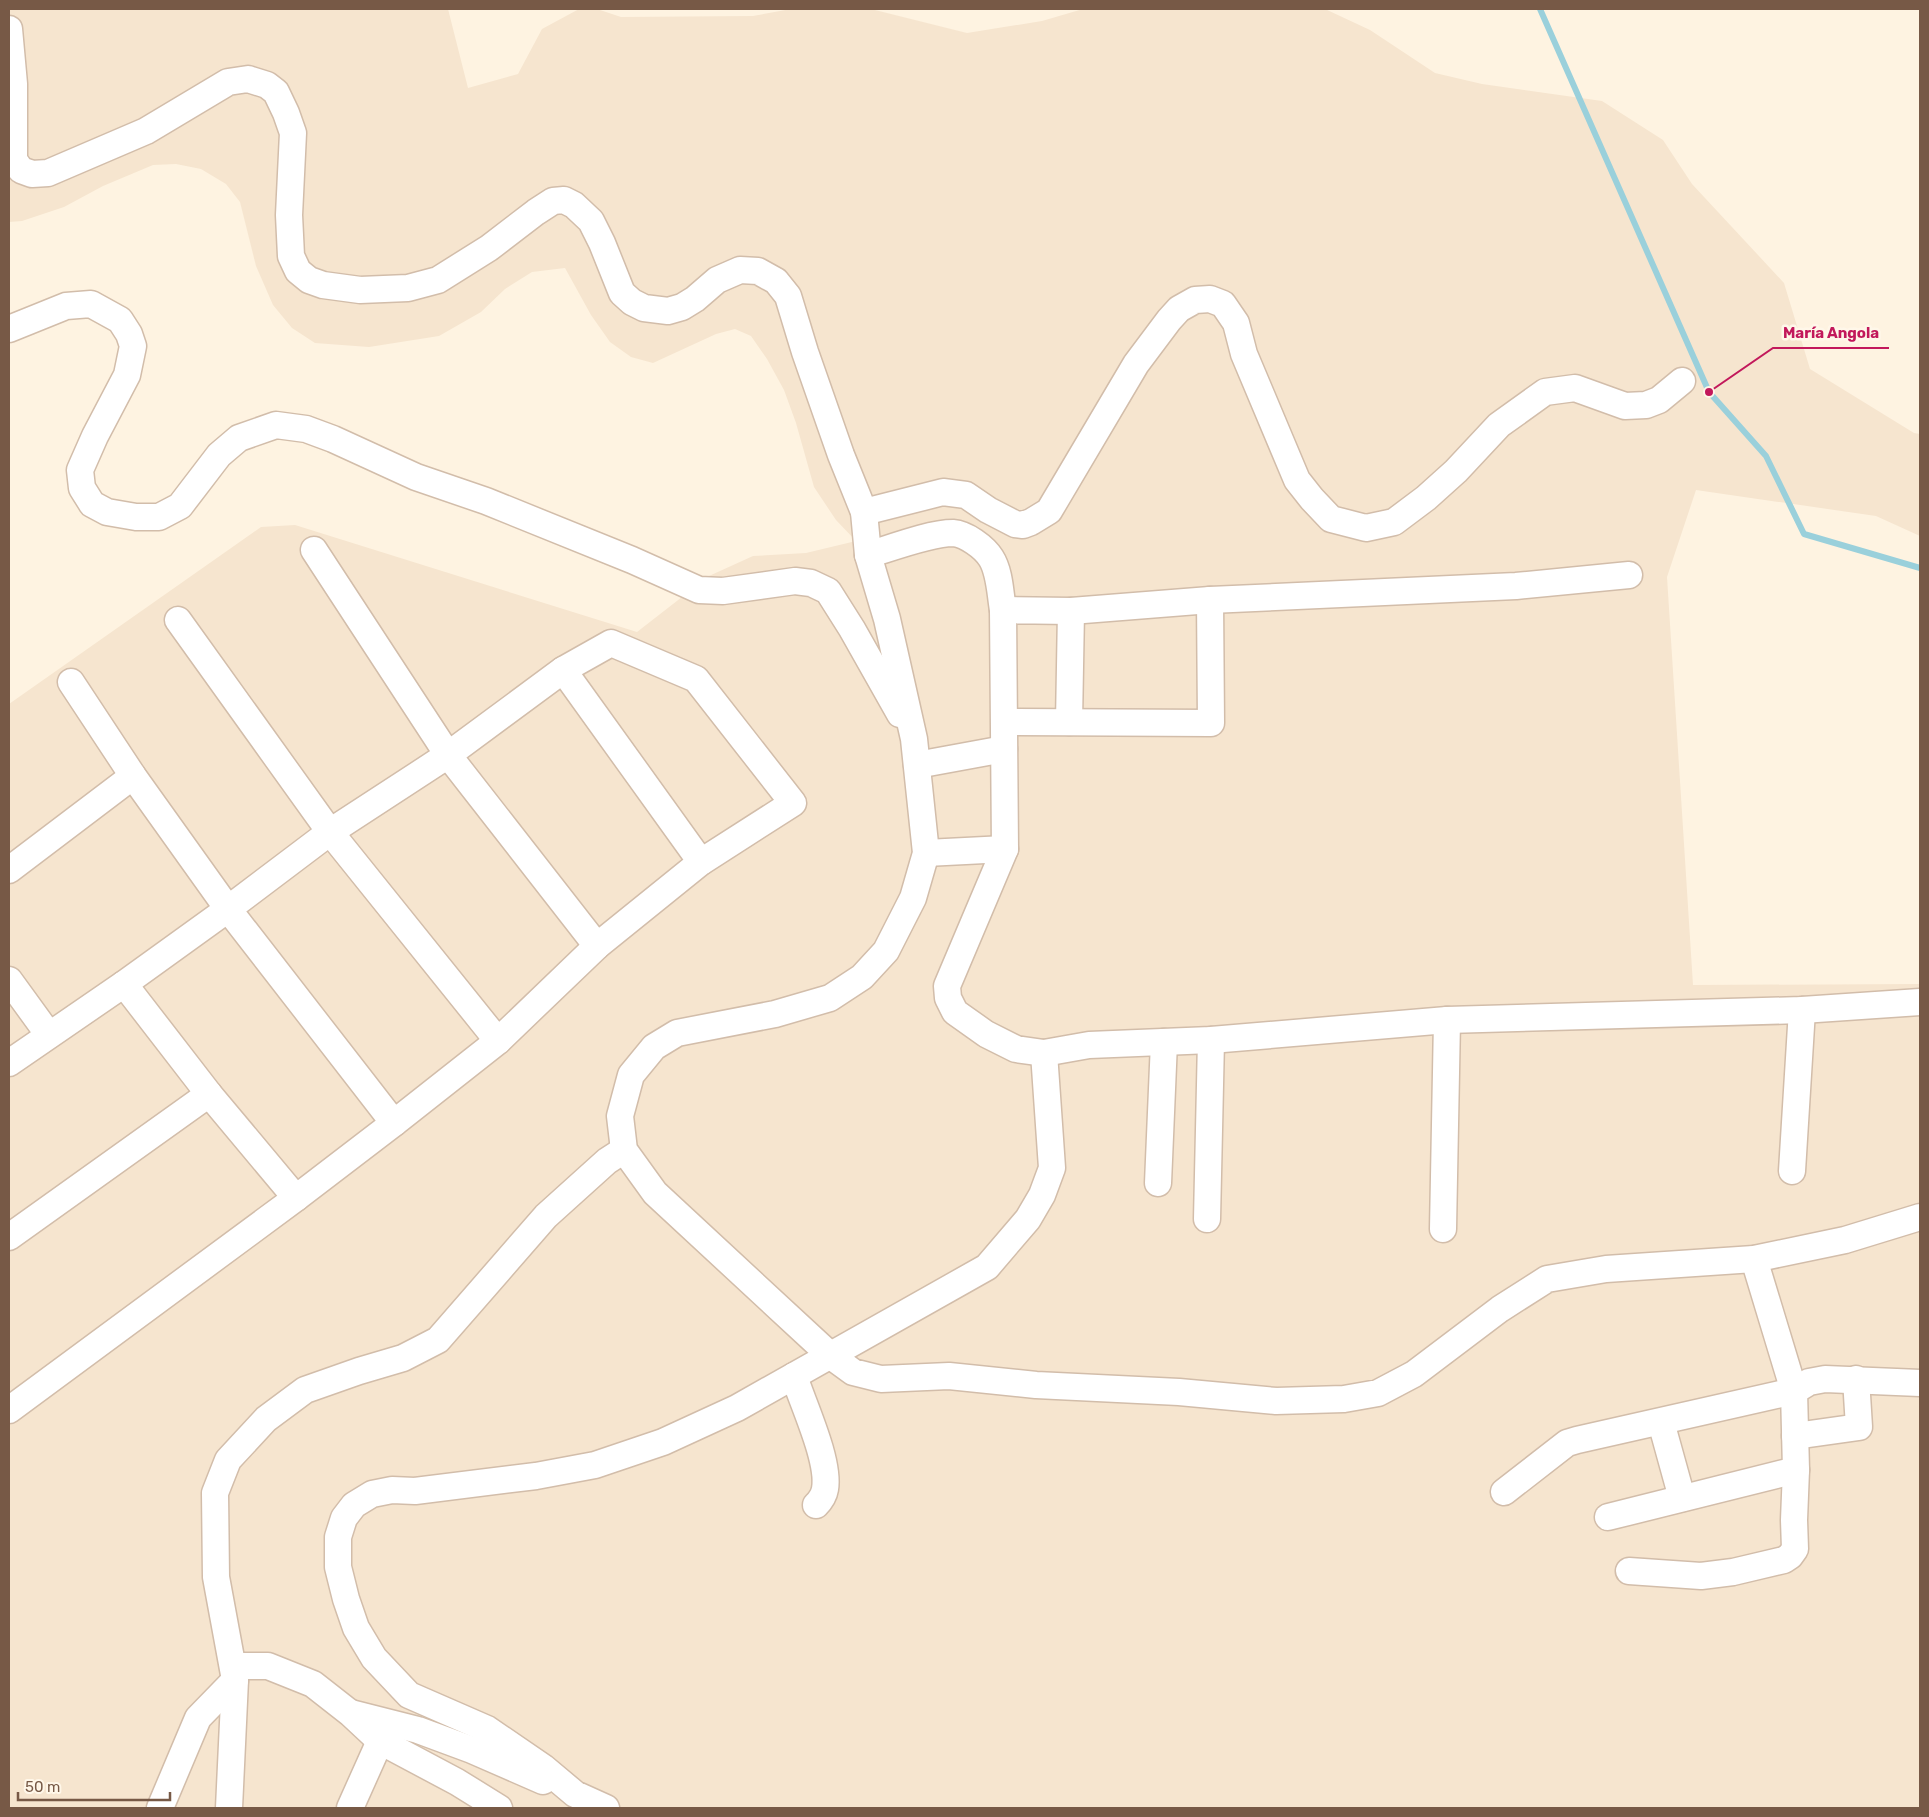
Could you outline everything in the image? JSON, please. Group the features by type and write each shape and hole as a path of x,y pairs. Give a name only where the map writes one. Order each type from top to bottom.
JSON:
{"street":[{"path":"9,29 14,84 14,160 21,170 32,174 48,173 146,131 228,82 248,79 267,85 276,92 293,133 289,215 291,256 298,271 309,280 323,286 360,290 408,288 438,280 490,248 553,201 564,200 574,205 591,222 602,243 622,293 632,302 644,308 668,311 682,307 695,299 717,280 740,270 758,271 776,281 788,296 828,417 864,512 868,555 887,620 914,739 926,853 914,898 886,951 862,976 830,998 775,1014 677,1033 654,1047 631,1075 620,1116 624,1150 655,1193 831,1356 853,1372 881,1378 949,1376 1036,1384 1179,1392 1276,1400 1344,1399 1378,1393 1414,1374 1500,1309 1547,1279 1606,1269 1754,1259 1845,1240 1920,1217"},
{"path":"864,512 943,492 966,495 988,510 1015,524 1024,525 1040,517 1049,511 1136,364 1169,320 1180,309 1195,300 1210,299 1224,304 1236,323 1244,354 1297,480 1312,500 1331,519 1366,528 1394,522 1426,498 1499,425 1545,392 1575,388 1626,406 1646,405 1659,400 1682,381"},
{"path":"9,329 66,306 91,304 120,320 129,334 133,346 127,375 95,436 80,470 82,488 92,504 107,512 136,517 159,517 180,506 219,455 239,438 276,425 306,429 334,439 416,477 486,502 632,560 699,590 723,592 795,581 811,583 828,591 852,629 914,739"},
{"path":"868,555 924,538 954,533 983,548 992,558 998,576 1003,610 1005,849 947,986 948,998 956,1012 986,1034 1016,1049 1044,1053 1089,1045 1211,1040 1447,1020 1802,1010 1920,1002"},
{"path":"314,550 448,755 597,946"},
{"path":"1003,610 1071,611 1210,600 1516,586 1629,575"},
{"path":"1005,722 1211,722 1210,600"},
{"path":"1069,722 1071,611"},
{"path":"178,620 330,832 498,1041"},
{"path":"852,629 887,620"},
{"path":"9,1063 124,984 330,832 448,755 563,670 611,643 696,679 793,803 701,862 597,946 498,1041 296,1198 9,1410"},
{"path":"563,670 701,862"},
{"path":"71,682 133,776 228,909 394,1123"},
{"path":"917,765 1004,749"},
{"path":"9,870 133,776"},
{"path":"926,853 1005,849"},
{"path":"9,980 49,1035"},
{"path":"124,984 208,1094 296,1198"},
{"path":"1792,1171 1802,1010"},
{"path":"1443,1229 1447,1020"},
{"path":"1207,1219 1211,1040"},
{"path":"1158,1183 1164,1042"},
{"path":"575,1794 544,1768 486,1729 409,1695 374,1658 356,1628 338,1567 338,1537 344,1518 354,1505 372,1494 392,1490 416,1491 536,1476 595,1465 663,1442 737,1408 987,1267 1028,1219 1042,1195 1052,1168 1044,1053"},
{"path":"9,1237 208,1094"},
{"path":"229,1808 234,1673 216,1578 216,1493 228,1460 266,1419 305,1390 403,1358 438,1340 546,1216 607,1161 624,1150"},
{"path":"1629,1570 1701,1576 1733,1572 1784,1560 1796,1549 1794,1520 1796,1470 1794,1392 1754,1259"},
{"path":"794,1376 818,1444 826,1474 826,1490 816,1505"},
{"path":"1504,1492 1567,1443 1794,1392 1809,1382 1825,1379 1920,1383"},
{"path":"1795,1436 1859,1427 1856,1379"},
{"path":"1661,1422 1682,1498"},
{"path":"1608,1517 1796,1470"},
{"path":"160,1808 198,1718 234,1673 268,1666 313,1684 350,1713 380,1741 457,1782 499,1808"},
{"path":"350,1713 418,1730 472,1750 606,1808"},
{"path":"350,1808 380,1741"}],"shaded area":[{"path":"9,9 448,9 468,88 518,74 542,29 579,9 597,9 621,17 753,16 791,9 871,9 967,33 1042,21 1083,9 1325,9 1370,30 1435,73 1482,84 1602,101 1663,140 1692,184 1784,283 1810,369 1914,433 1920,434 1920,536 1876,516 1696,490 1667,577 1693,985 1920,984 1920,1808 9,1808 9,704 261,527 295,525 637,632 709,576 753,556 806,553 856,541 836,520 814,487 796,423 784,390 767,359 751,336 735,329 716,334 653,363 631,357 610,342 591,315 565,268 532,272 505,289 481,312 439,336 369,347 315,343 292,328 273,305 256,266 240,202 226,184 201,169 176,164 153,165 103,186 64,207 22,221 9,222"}],"waterway":[{"path":"1540,9 1709,392 1766,456 1804,534 1920,568"}],"place":[{"name":"María Angola","path":"1709,392"}]}
